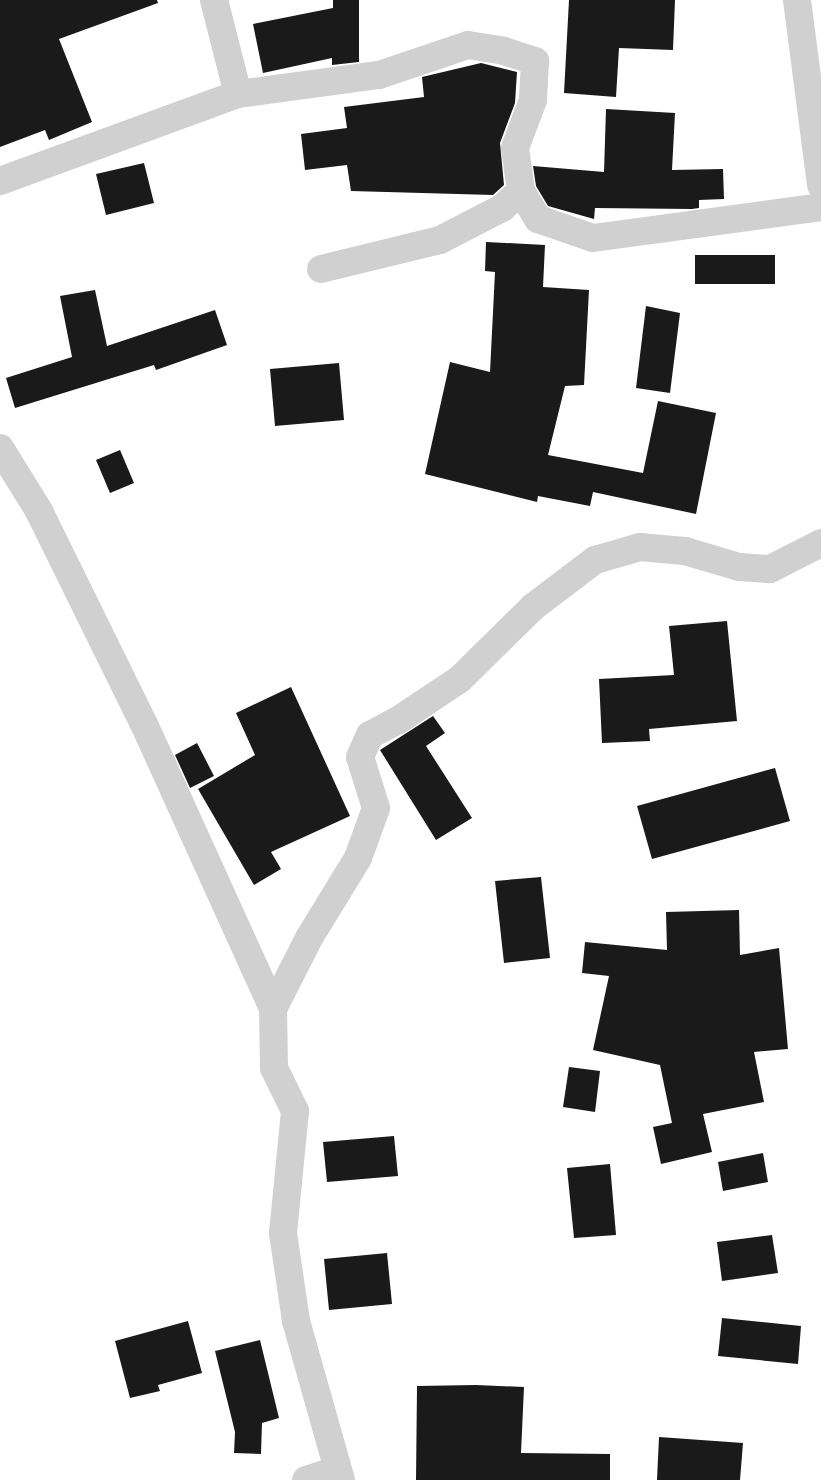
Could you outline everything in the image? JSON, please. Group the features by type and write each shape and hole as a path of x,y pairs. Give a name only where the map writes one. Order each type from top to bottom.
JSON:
{"street":[{"path":"214,0 238,94"},
{"path":"797,0 821,185"},
{"path":"0,181 238,94 378,75 468,46 504,51 535,62 533,100 515,148 521,191 538,219 594,238 821,207"},
{"path":"321,269 440,240 502,208 521,191"},
{"path":"0,448 39,511 144,724 273,1008 274,1068 295,1111 283,1233 296,1321 339,1475 306,1480"},
{"path":"273,1008 309,938 358,858 376,808 360,757 370,736 400,720 460,679 532,607 595,560 640,547 685,551 739,567 770,570 821,543"}],"building":[{"path":"0,0 157,0 158,3 59,39 92,122 49,140 45,130 0,147"},
{"path":"333,0 359,0 359,62 332,65 332,58 263,73 253,24 333,8"},
{"path":"569,0 675,0 673,50 619,48 616,97 564,93"},
{"path":"481,63 517,72 515,103 500,143 504,185 493,195 351,191 347,165 305,170 301,134 347,128 344,107 424,97 422,77"},
{"path":"606,109 675,113 672,170 723,169 724,199 699,200 699,208 692,209 595,208 594,219 548,206 536,186 533,166 604,172"},
{"path":"144,163 154,203 106,215 96,174"},
{"path":"486,242 545,245 543,287 589,290 584,385 565,386 548,455 643,473 658,401 716,413 696,514 593,492 590,506 538,496 537,502 425,474 450,362 490,372 495,272 485,271"},
{"path":"695,255 775,255 775,284 695,284"},
{"path":"95,290 107,346 215,310 227,345 156,370 154,365 15,408 6,378 72,357 60,296"},
{"path":"646,306 680,313 670,393 636,388"},
{"path":"339,363 344,420 275,426 270,369"},
{"path":"120,450 134,483 110,493 96,460"},
{"path":"727,621 737,721 649,729 650,741 602,743 599,679 674,675 669,626"},
{"path":"291,687 350,816 271,852 281,869 254,885 198,789 255,755 236,713"},
{"path":"433,716 445,733 426,746 472,818 436,840 380,750"},
{"path":"197,743 214,776 190,788 175,755"},
{"path":"775,768 790,821 652,859 637,806"},
{"path":"541,877 550,958 504,963 495,881"},
{"path":"739,910 740,955 779,948 788,1049 754,1052 764,1102 703,1114 712,1152 661,1164 653,1127 672,1123 660,1065 593,1050 609,976 582,973 585,942 667,950 666,912"},
{"path":"569,1067 600,1071 595,1112 563,1107"},
{"path":"394,1136 398,1176 327,1182 323,1142"},
{"path":"763,1153 768,1182 723,1191 718,1162"},
{"path":"610,1164 616,1235 574,1238 567,1168"},
{"path":"772,1235 778,1273 722,1281 717,1242"},
{"path":"387,1253 392,1304 329,1310 324,1259"},
{"path":"722,1318 801,1326 798,1364 718,1356"},
{"path":"188,1321 202,1373 158,1385 160,1391 130,1398 115,1341"},
{"path":"260,1340 279,1418 262,1423 261,1454 234,1453 235,1432 215,1351"},
{"path":"476,1385 524,1387 521,1453 610,1454 610,1480 416,1480 417,1386"},
{"path":"659,1437 743,1443 740,1480 657,1480"}]}
